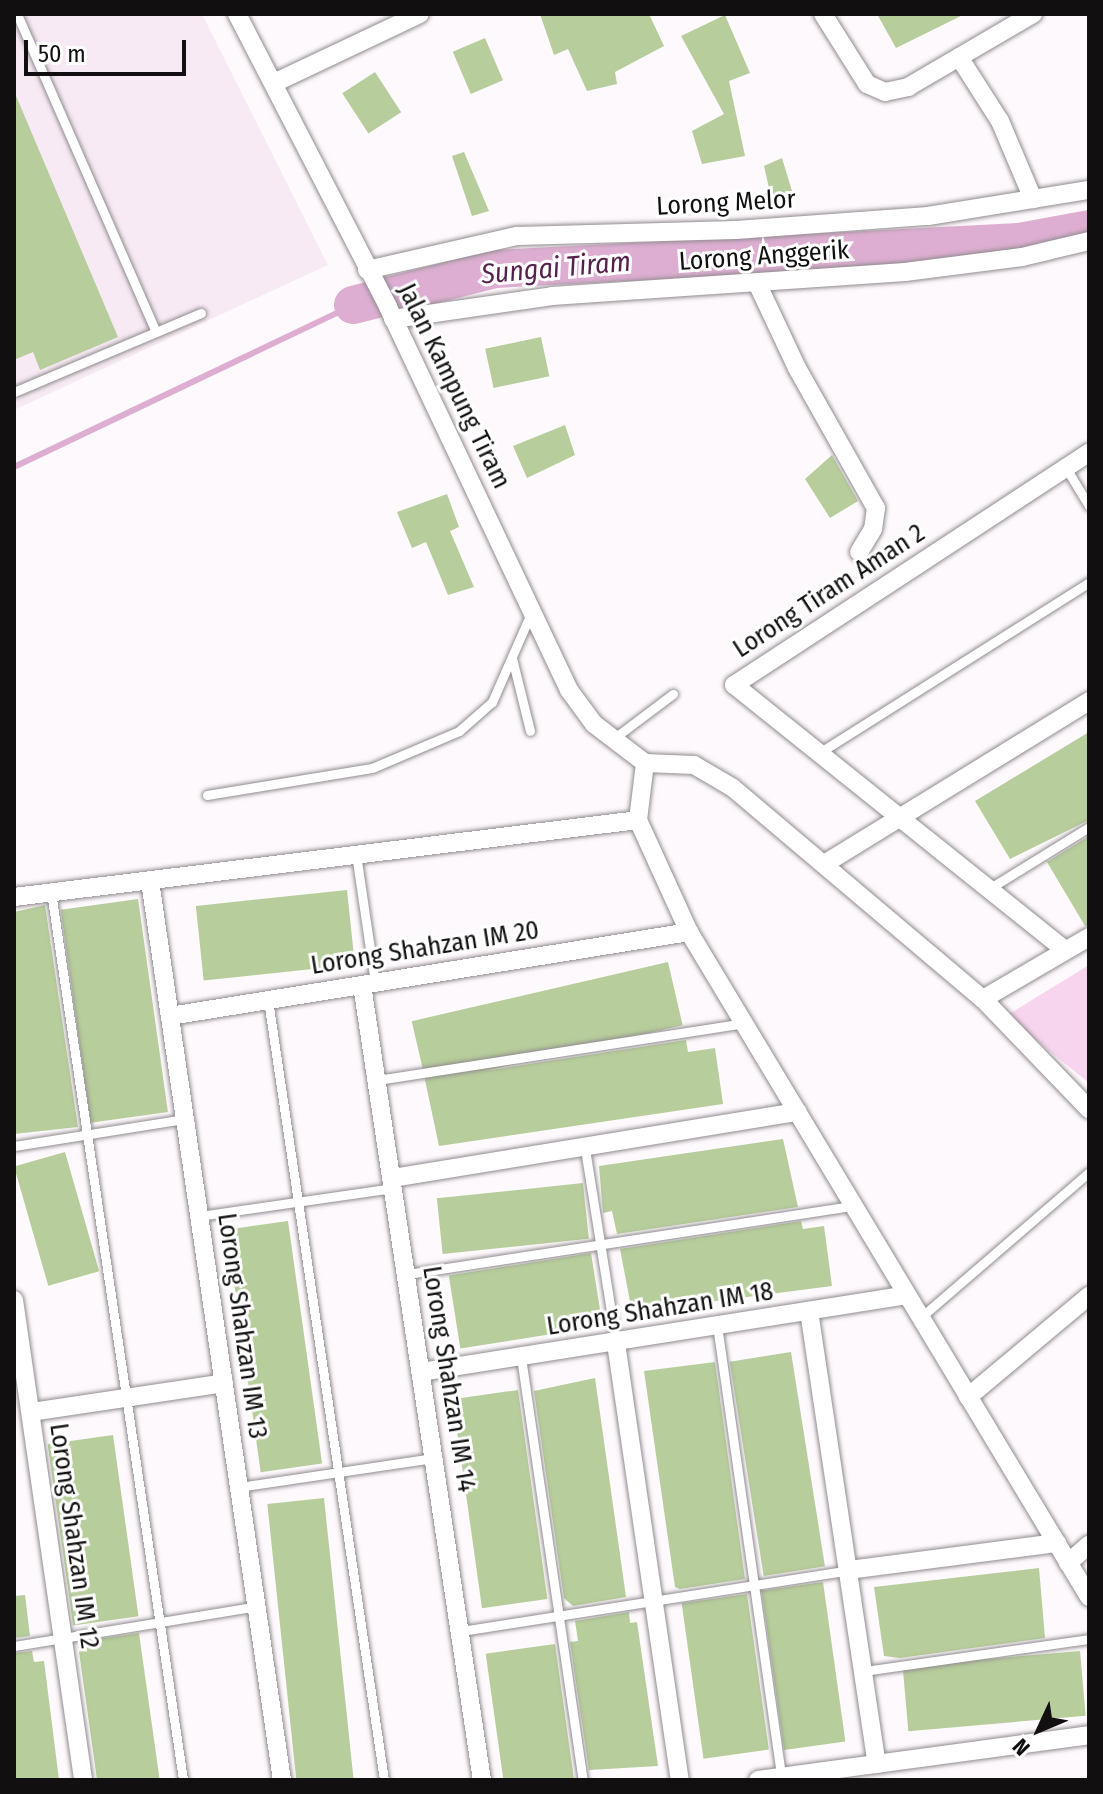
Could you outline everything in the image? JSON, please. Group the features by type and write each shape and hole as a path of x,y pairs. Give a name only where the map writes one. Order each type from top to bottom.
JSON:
{"street":[{"name":"Jalan Kampung Tiram","path":"237,14 391,313 580,709 645,763"},
{"path":"274,83 420,14"},
{"path":"823,14 861,77 873,89 897,92 1033,14"},
{"path":"959,57 1000,121 1033,199"},
{"name":"Lorong Melor","path":"371,276 517,236 768,228 928,216 1089,190"},
{"name":"Lorong Anggerik","path":"391,313 552,296 905,272 1022,257 1089,241"},
{"path":"757,283 797,368 876,508 873,529 859,552"},
{"name":"Lorong Tiram Aman 2","path":"1065,950 734,685 1089,453"},
{"path":"826,863 1089,701"},
{"path":"1089,1109 983,999 826,863 713,775 679,762 645,763 638,820 689,932 1089,1597"},
{"path":"14,897 638,820"},
{"name":"Lorong Shahzan IM 13","path":"150,881 282,1780"},
{"name":"Lorong Shahzan IM 20","path":"170,1016 689,932"},
{"path":"983,999 1089,937"},
{"name":"Lorong Shahzan IM 14","path":"369,984 377,1080 482,1780"},
{"path":"393,1183 798,1112"},
{"name":"Lorong Shahzan IM 18","path":"421,1372 906,1295"},
{"path":"968,1397 1089,1296"},
{"name":"Lorong Shahzan IM 12","path":"14,1300 24,1405 83,1780"},
{"path":"809,1311 877,1764"},
{"path":"616,1343 680,1780"},
{"path":"24,1405 127,1397 224,1383"},
{"path":"849,1570 1057,1543"},
{"path":"1068,1563 1089,1545"},
{"path":"758,1780 1089,1735"}],"lane":[{"path":"17,14 156,332"},
{"path":"14,392 201,313"},
{"path":"1066,468 1089,506"},
{"path":"819,753 1089,582"},
{"path":"207,795 335,776 425,750 478,717 492,702 532,610"},
{"path":"512,658 530,731"},
{"path":"613,739 673,694"},
{"path":"987,890 1089,827"},
{"path":"356,854 369,984"},
{"path":"51,892 183,1780"},
{"path":"268,1000 384,1780"},
{"path":"377,1080 744,1023"},
{"path":"14,1146 184,1119"},
{"path":"585,1149 616,1343"},
{"path":"920,1318 1089,1172"},
{"path":"199,1216 297,1202 393,1183"},
{"path":"407,1274 852,1206"},
{"path":"717,1325 781,1777"},
{"path":"521,1357 583,1780"},
{"path":"239,1487 434,1458"},
{"path":"461,1631 756,1588 849,1570"},
{"path":"14,1646 258,1606"},
{"path":"864,1671 1089,1639"}],"shaded area":[{"path":"14,14 202,14 328,265 14,410"},
{"path":"1089,965 1089,1083 1006,1016"}],"building":[{"path":"540,14 649,14 664,46 615,72 617,84 587,91 568,49 554,55"},
{"path":"877,14 965,14 896,48"},
{"path":"725,15 750,73 729,81 745,156 702,164 692,131 724,114 681,36"},
{"path":"485,38 503,80 471,94 453,52"},
{"path":"375,72 401,112 368,133 342,93"},
{"path":"14,91 118,337 40,370 33,352 14,360"},
{"path":"464,152 489,211 472,216 452,156"},
{"path":"782,158 792,191 771,197 764,166"},
{"path":"541,337 549,376 494,388 485,349"},
{"path":"565,425 575,455 527,478 513,446"},
{"path":"832,455 858,501 830,518 805,479"},
{"path":"447,494 459,527 450,531 474,587 448,595 426,542 412,548 397,512"},
{"path":"1089,732 1089,820 1010,859 975,801"},
{"path":"1089,836 1089,925 1085,926 1047,862"},
{"path":"347,890 355,965 204,980 196,906"},
{"path":"138,899 168,1112 91,1123 61,910"},
{"path":"45,905 78,1127 14,1134 14,912"},
{"path":"668,962 683,1025 426,1084 412,1021"},
{"path":"686,1040 688,1052 715,1048 723,1104 439,1146 425,1080"},
{"path":"783,1139 798,1207 617,1234 612,1211 603,1213 599,1166"},
{"path":"65,1152 99,1271 48,1286 14,1167"},
{"path":"583,1183 589,1239 443,1254 437,1198"},
{"path":"288,1221 322,1464 261,1472 227,1230"},
{"path":"801,1221 803,1229 824,1226 832,1286 632,1312 620,1249"},
{"path":"591,1253 603,1326 460,1349 449,1276"},
{"path":"791,1352 825,1566 764,1576 730,1362"},
{"path":"715,1362 745,1579 680,1589 675,1587 644,1371"},
{"path":"595,1378 626,1597 573,1606 564,1598 534,1391"},
{"path":"518,1390 547,1599 482,1608 453,1399"},
{"path":"113,1435 138,1616 73,1625 48,1444"},
{"path":"324,1498 354,1779 296,1780 267,1504"},
{"path":"1039,1568 1045,1638 900,1658 884,1656 874,1587"},
{"path":"823,1582 845,1741 784,1750 762,1591"},
{"path":"747,1594 769,1749 703,1759 682,1603"},
{"path":"25,1595 30,1636 14,1638 14,1596"},
{"path":"629,1612 630,1623 637,1622 658,1766 589,1770 570,1642 578,1641 575,1621"},
{"path":"139,1633 160,1780 97,1780 78,1642"},
{"path":"555,1644 574,1780 503,1780 486,1654"},
{"path":"32,1651 34,1662 44,1661 59,1780 14,1780 14,1653"},
{"path":"1080,1651 1086,1716 908,1731 903,1667"}],"waterway":[{"name":"Sungai Tiram","path":"353,305 495,269 1019,242 1089,229"},
{"name":"Sungai Tiram","path":"14,467 353,305"}]}
